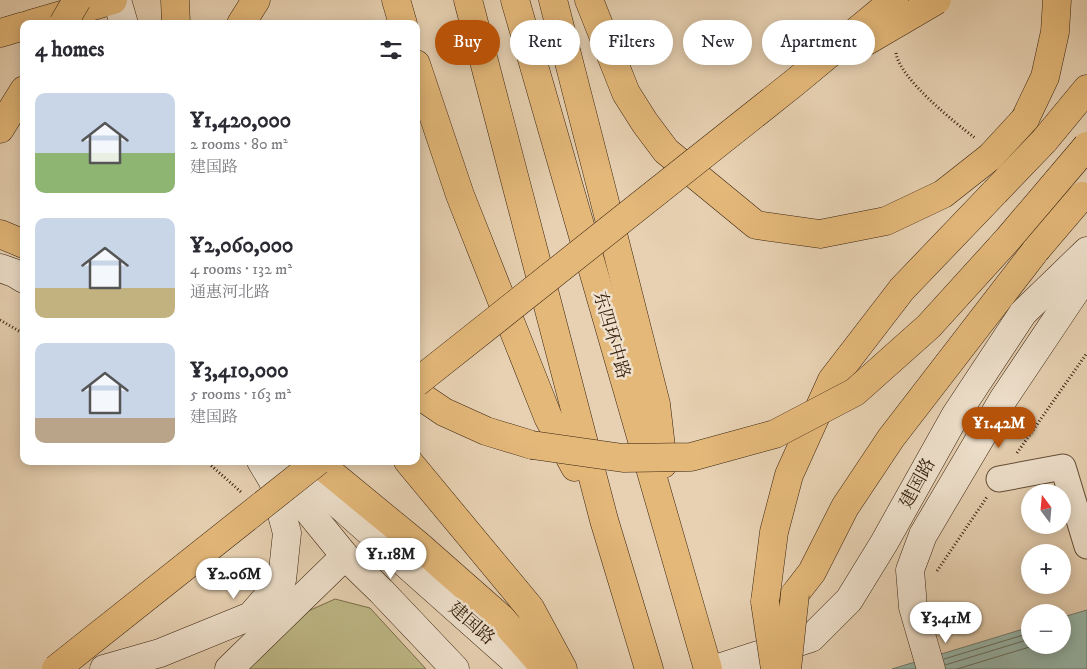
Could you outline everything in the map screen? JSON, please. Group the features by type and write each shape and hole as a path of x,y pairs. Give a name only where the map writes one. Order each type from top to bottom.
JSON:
{"highway":[{"path":"65,20 77,0"},
{"path":"45,20 115,0"},
{"path":"175,0 176,20"},
{"path":"244,20 258,0"},
{"path":"258,0 260,20"},
{"path":"396,0 402,20"},
{"path":"468,0 604,520 649,669"},
{"name":"东四环中路","path":"515,0 708,669"},
{"path":"552,0 656,404 673,547"},
{"path":"589,0 626,92 666,151 756,225 820,234 886,221 943,194 984,149 1025,118 1045,77 1055,32 1057,0"},
{"path":"420,380 794,84 894,0"},
{"path":"794,84 937,0"},
{"path":"0,33 20,27"},
{"path":"420,76 460,195 548,417 604,520"},
{"path":"775,669 765,602 774,532 788,475 832,380 902,289 1044,141 1087,89"},
{"path":"0,129 20,96"},
{"path":"420,396 444,412 486,430 532,445 623,458 691,457 775,434 855,392 929,326 1008,239 1087,146"},
{"path":"787,669 795,594 812,572 845,507 891,438 1036,250 1084,193"},
{"path":"0,234 20,242"},
{"path":"56,669 312,465"},
{"path":"322,465 417,544 501,618 546,669"},
{"path":"411,465 530,608 564,669"}],"street":[{"path":"115,0 122,20"},
{"name":"建国路","path":"715,669 811,638 849,600 884,543 955,416 1023,313 1087,251"},
{"path":"0,268 20,277"},
{"path":"931,669 913,607 910,570 924,535 1004,398 1087,274"},
{"path":"104,669 160,654 251,616 282,580 287,533 273,481 263,465"},
{"path":"270,465 345,556 455,669"},
{"name":"建国路","path":"287,465 336,502 524,669"},
{"path":"999,479 1063,467 1087,546"},
{"path":"229,669 345,556"}],"path":[{"path":"895,49 896,59 910,81 984,149"},
{"path":"0,320 20,332"}],"shaded area":[{"path":"335,599 370,608 426,669 243,669 295,617"}],"water":[{"path":"1087,610 1087,669 892,669 1021,630 1021,654 1071,654 1071,615"}]}
